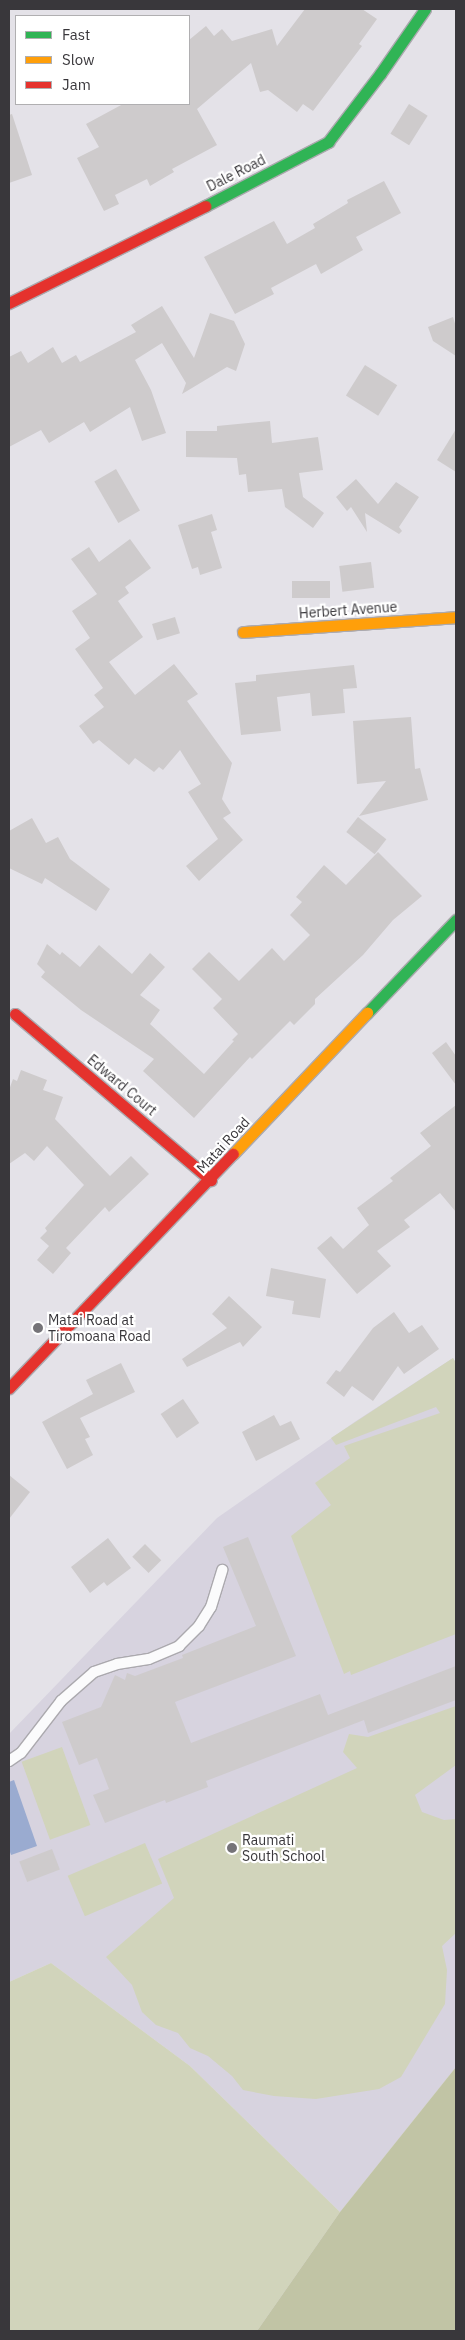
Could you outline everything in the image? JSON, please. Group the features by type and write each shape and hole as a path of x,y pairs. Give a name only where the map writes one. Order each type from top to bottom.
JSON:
{"street":[{"name":"Dale Road","path":"9,302 251,183 328,142 380,74 425,9"},
{"name":"Herbert Avenue","path":"243,632 456,617"},
{"name":"Matai Road","path":"9,1388 210,1180 456,920"},
{"name":"Edward Court","path":"15,1014 210,1180"}],"lane":[{"path":"9,1761 20,1753 62,1701 94,1672 117,1664 149,1659 179,1646 200,1626 211,1607 222,1570"}],"shaded area":[{"name":"Raumati South School","path":"453,1358 456,1363 456,2067 340,2212 190,2066 51,1963 9,1982 9,1734 217,1518 356,1421"}],"green space":[{"path":"453,1358 456,1363 456,1634 351,1675 350,1671 344,1674 291,1536 331,1505 315,1483 350,1458 344,1446 440,1413 436,1407 336,1445 331,1438"},
{"path":"456,1706 456,1765 415,1795 422,1812 444,1820 456,1819 456,1933 442,1946 447,1970 445,2004 401,2077 379,2089 316,2099 274,2096 243,2090 232,2076 208,2056 190,2048 178,2033 156,2025 142,2012 132,1985 106,1957 174,1898 158,1859 357,1768 343,1752 349,1734 368,1737"},
{"path":"62,1747 90,1825 50,1840 22,1762"},
{"path":"145,1843 162,1884 85,1916 68,1876"},
{"path":"51,1963 190,2066 340,2212 257,2331 9,2331 9,1982"},
{"path":"456,2067 456,2331 257,2331 340,2212"}],"water":[{"path":"14,1780 37,1846 11,1855 9,1849 9,1782"}],"building":[{"path":"305,9 362,9 377,19 359,44 362,46 313,111 303,104 297,112 268,90 260,92 251,63 197,109 217,145 172,169 174,172 150,186 147,179 115,195 119,204 104,211 77,158 99,147 86,124 121,105 190,105 190,39 206,26 214,36 222,29 232,41 272,29 277,46"},
{"path":"409,104 428,116 409,145 390,134"},
{"path":"12,114 32,175 9,183 9,115"},
{"path":"384,181 401,213 356,237 363,250 321,274 316,264 271,288 274,294 235,314 204,257 274,221 287,244 315,228 313,224 348,203 347,200"},
{"path":"162,306 194,358 210,313 234,321 245,344 236,371 227,367 182,394 186,383 162,343 135,360 151,390 166,433 142,441 130,407 90,432 84,422 49,443 41,430 9,447 9,357 21,351 28,363 53,347 62,363 76,355 80,362 136,332 131,325"},
{"path":"453,317 456,327 456,356 433,341 428,327"},
{"path":"365,365 397,385 378,416 346,396"},
{"path":"270,421 272,443 318,437 323,470 299,473 303,497 324,513 313,528 285,507 282,489 248,492 246,474 239,475 237,458 186,457 186,431 217,431 217,426"},
{"path":"456,429 456,472 437,460"},
{"path":"116,469 140,511 118,523 94,482"},
{"path":"356,479 378,504 396,482 419,497 399,527 402,531 399,534 365,513 367,532 351,507 347,511 336,497"},
{"path":"212,514 217,530 211,532 222,568 200,575 198,567 192,569 178,525"},
{"path":"130,539 151,568 125,587 129,593 118,601 143,637 109,662 135,695 174,664 198,694 187,701 232,763 222,799 231,813 223,818 243,840 199,881 186,866 218,839 188,792 201,784 180,750 163,770 159,767 154,772 135,758 129,765 99,740 93,744 79,726 104,707 94,695 103,688 75,649 90,638 72,611 97,594 71,559 89,547 99,562"},
{"path":"371,562 374,588 342,592 339,566"},
{"path":"292,581 330,581 330,598 292,598"},
{"path":"175,617 180,633 157,640 152,624"},
{"path":"354,665 357,688 343,689 345,713 312,716 310,693 277,697 281,731 241,735 235,683 256,681 256,675"},
{"path":"411,717 415,769 420,768 428,800 359,816 386,781 357,784 353,721"},
{"path":"358,817 386,839 375,854 346,832"},
{"path":"32,818 46,843 58,837 70,859 110,889 96,911 45,878 42,884 9,868 9,831"},
{"path":"378,852 422,896 393,920 363,955 315,999 315,1004 294,1025 290,1021 252,1059 250,1057 194,1118 143,1071 154,1059 81,1010 41,977 45,972 37,964 47,944 60,955 62,952 80,967 99,945 132,974 150,953 165,967 140,995 160,1010 150,1024 204,1074 238,1034 213,1008 222,999 192,969 209,952 239,981 272,948 284,961 310,935 290,915 302,902 296,897 324,865 346,885"},
{"path":"446,1042 456,1056 456,1085 432,1053"},
{"path":"21,1070 47,1080 43,1090 63,1097 55,1119 110,1176 131,1156 149,1174 109,1212 105,1207 66,1248 71,1253 53,1274 37,1260 49,1246 40,1238 47,1231 45,1228 84,1185 47,1146 34,1161 25,1153 9,1164 9,1090 13,1079 17,1081"},
{"path":"456,1105 456,1212 440,1193 404,1220 410,1227 377,1251 391,1266 357,1294 317,1248 331,1236 343,1249 369,1225 357,1208 393,1181 390,1178 431,1146 420,1133"},
{"path":"271,1268 326,1279 320,1318 292,1314 294,1301 266,1296"},
{"path":"229,1296 262,1327 243,1347 240,1342 187,1367 182,1359 227,1328 212,1314"},
{"path":"394,1312 409,1333 422,1325 439,1349 404,1374 398,1366 373,1401 352,1386 344,1397 326,1383 336,1370 340,1372 373,1328"},
{"path":"121,1363 135,1392 80,1418 90,1437 85,1439 93,1455 67,1469 42,1422 93,1394 86,1380"},
{"path":"183,1399 199,1423 177,1438 161,1414"},
{"path":"274,1415 280,1426 291,1421 300,1439 256,1461 242,1432"},
{"path":"9,1475 30,1492 9,1519"},
{"path":"248,1537 296,1656 175,1702 191,1743 320,1694 328,1715 456,1666 456,1700 368,1733 364,1720 206,1781 208,1787 166,1803 165,1800 105,1823 93,1795 109,1789 97,1758 79,1765 62,1722 101,1707 115,1675 125,1680 127,1673 135,1676 183,1658 182,1655 256,1626 223,1547"},
{"path":"108,1538 131,1568 107,1586 104,1582 90,1593 71,1567"},
{"path":"145,1544 161,1560 149,1573 132,1557"},
{"path":"52,1849 60,1870 27,1882 19,1862"}],"traffic: fast":[{"path":"205,206 328,142 380,74 425,9"},
{"path":"367,1013 456,920"}],"traffic: slow":[{"path":"243,632 456,617"},
{"path":"233,1154 367,1013"}],"traffic: jam":[{"path":"9,303 205,206"},
{"path":"15,1014 211,1180"},
{"path":"9,1388 233,1154"}],"place":[{"name":"Matai Road at Tiromoana Road","path":"38,1328"},
{"name":"Raumati South School","path":"232,1848"}]}
